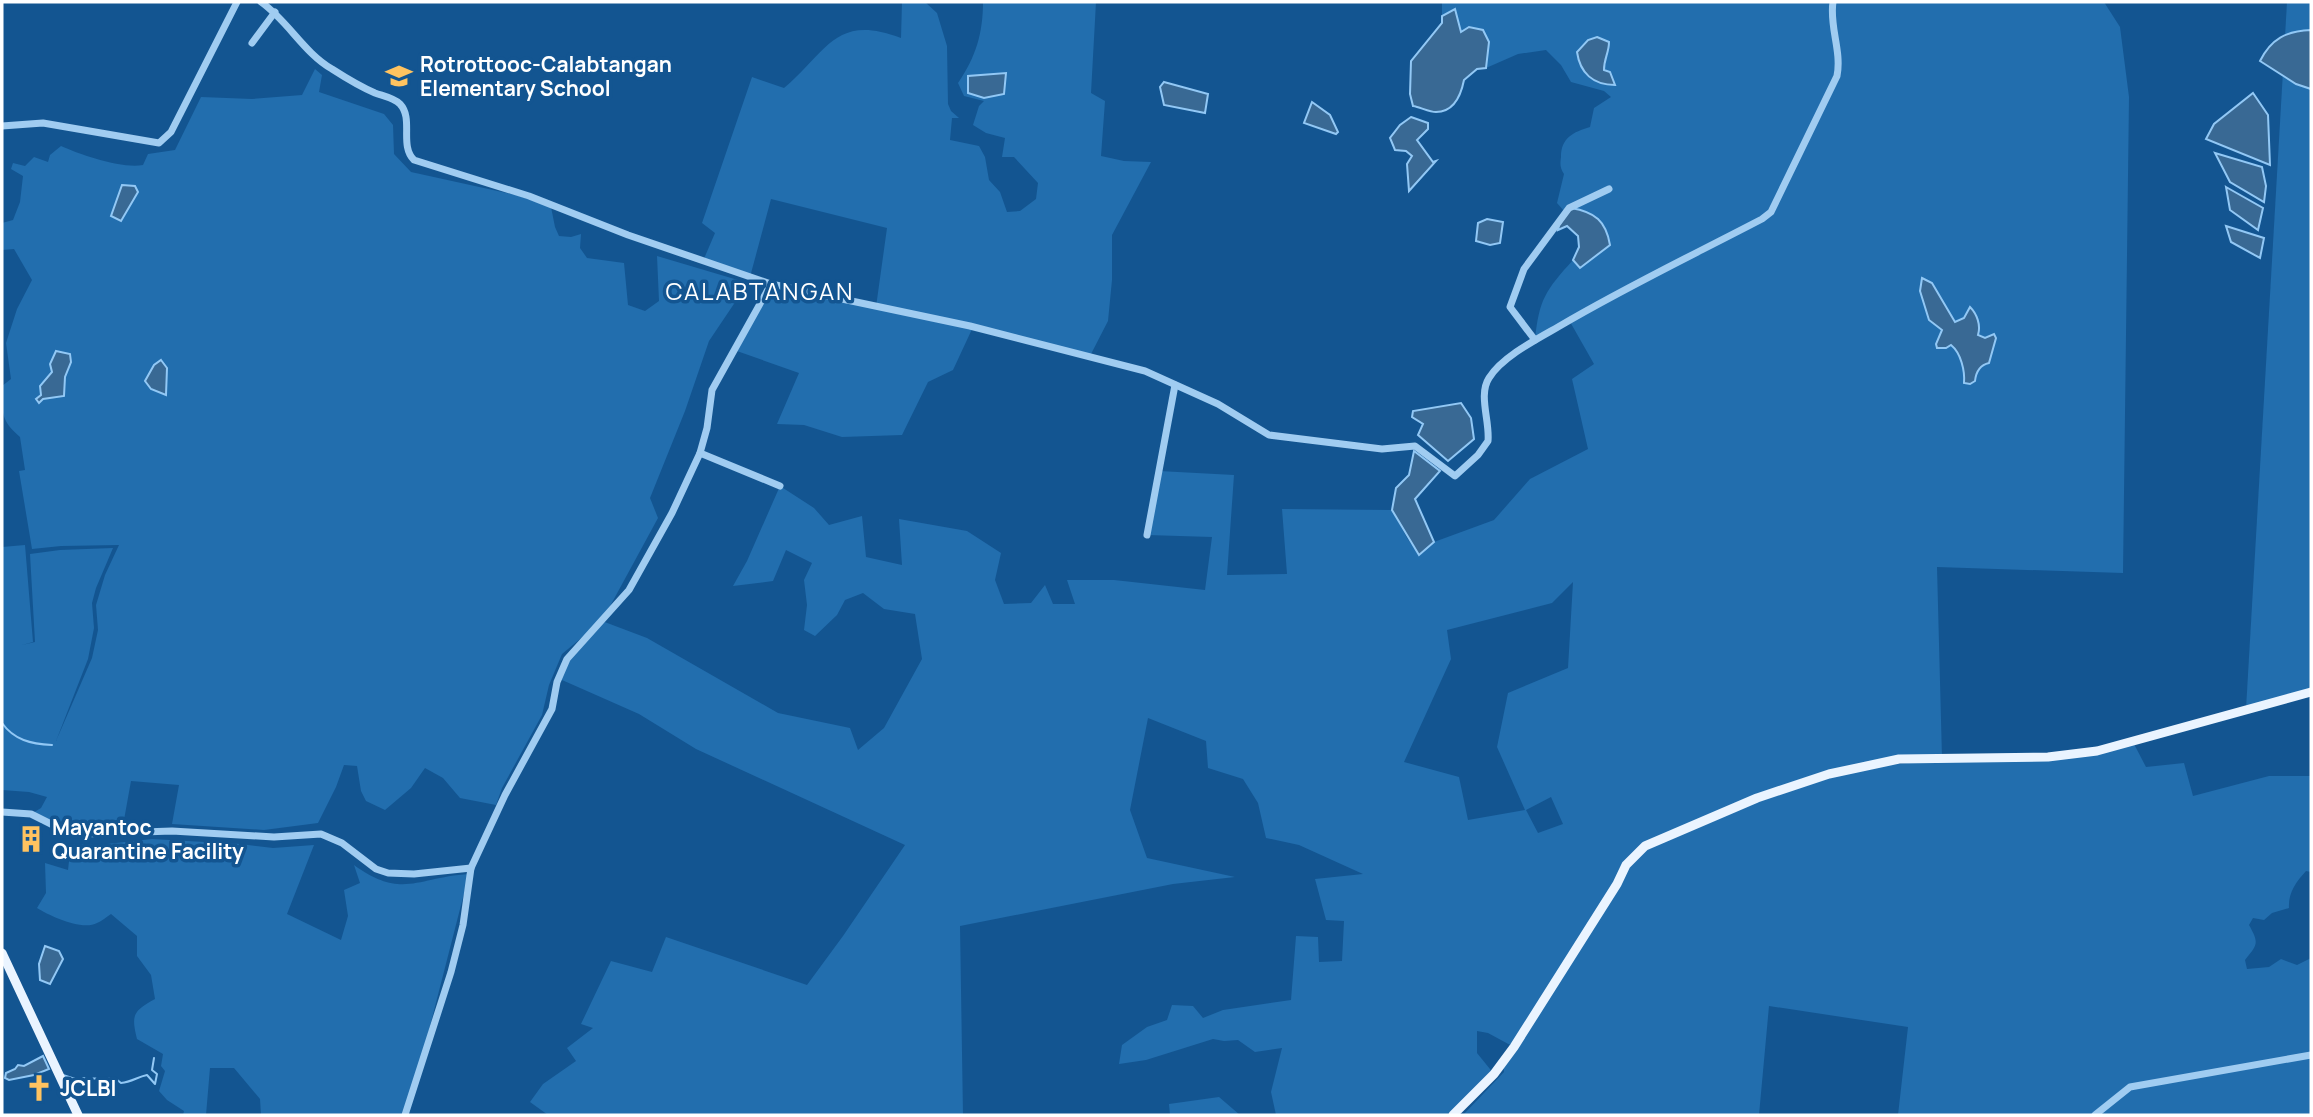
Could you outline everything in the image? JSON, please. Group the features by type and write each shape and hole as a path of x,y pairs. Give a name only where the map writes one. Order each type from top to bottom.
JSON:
{"main road":[{"path":"1452,1115 1494,1074 1514,1047 1617,884 1626,865 1645,846 1757,798 1829,774 1874,763 1929,758 2048,757 2096,751 2311,692"},
{"path":"2,953 4,965 78,1115"}],"street":[{"path":"2,126 43,123 159,143 171,132 237,2"},
{"path":"261,2 275,12 323,63 403,106 406,149 414,160 530,196 628,235 771,284 970,326 1072,350 1145,371 1218,404 1269,435 1382,449 1415,446 1454,476 1478,455 1488,441 1484,392 1489,377 1503,363 1535,340 1771,212 1837,76 1839,61 1833,2"},
{"path":"252,43 275,12"},
{"path":"1535,340 1510,307 1524,269 1569,208 1609,190"},
{"path":"405,1115 451,972 463,925 471,868 505,795 552,709 556,682 567,659 629,590 672,513 700,453 712,390 771,284"},
{"path":"1147,535 1175,385"},
{"path":"700,453 780,486"},
{"path":"2,812 32,814 65,831 88,834 172,831 274,837 321,834 342,843 363,861 387,873 414,874 471,868"},
{"path":"2095,1115 2130,1087 2311,1055"}],"shaded area":[{"path":"902,2 925,2 937,13 947,46 948,104 959,118 952,118 950,140 979,146 985,157 989,180 1000,192 1007,212 1020,211 1036,199 1038,183 1014,157 1002,157 1005,138 986,133 973,125 979,106 984,101 964,96 958,83 970,64 977,44 982,24 983,2 1096,2 1091,93 1105,101 1101,156 1124,161 1151,162 1112,235 1108,321 1090,356 973,327 953,370 928,382 902,435 842,437 804,425 777,424 799,373 734,350 765,295 778,297 784,289 876,307 887,228 771,199 750,277 703,261 715,233 702,223 752,77 784,88 823,49 847,33 861,30 879,31 901,38"},
{"path":"1442,2 2104,2 2120,27 2129,97 2123,573 1937,567 1942,758 1858,768 1958,758 2043,757 2134,744 2146,767 2184,763 2193,796 2269,776 2311,776 2311,872 2306,871 2296,884 2291,893 2289,908 2272,913 2264,920 2253,918 2249,925 2256,943 2245,960 2247,969 2269,967 2281,959 2297,965 2311,958 2311,1115 1898,1115 1908,1027 1769,1006 1759,1115 1463,1115 1504,1072 1503,1061 1512,1046 1488,1033 1477,1031 1477,1053 1494,1074 1453,1115 1276,1115 1271,1092 1282,1048 1255,1052 1238,1040 1213,1039 1146,1060 1119,1064 1122,1045 1147,1027 1167,1020 1172,1005 1193,1006 1203,1018 1223,1010 1291,1000 1296,936 1318,937 1319,962 1342,961 1344,921 1326,920 1315,879 1363,874 1299,845 1266,838 1258,803 1243,779 1208,768 1206,741 1148,718 1130,810 1147,858 1235,877 1173,884 960,926 963,1115 548,1115 530,1102 543,1084 576,1061 567,1048 593,1028 581,1024 611,961 652,972 666,937 807,985 905,845 696,749 639,714 562,680 557,682 567,659 597,625 562,654 549,685 542,715 502,788 496,805 460,798 443,778 425,768 411,788 385,810 366,801 361,791 357,766 344,765 318,823 264,830 172,824 179,785 131,781 122,831 91,829 88,834 68,832 31,814 41,808 47,797 29,792 2,790 2,547 25,545 33,642 22,645 35,642 30,554 113,548 92,603 94,628 88,659 56,741 92,658 98,630 96,605 105,575 119,545 32,549 19,471 25,470 20,437 9,426 2,403 2,386 11,379 6,343 17,309 32,280 14,249 2,250 2,223 13,220 20,202 23,176 11,169 13,163 25,166 34,157 48,162 50,155 61,146 113,163 143,165 148,154 175,150 201,97 252,99 302,95 315,69 322,75 319,92 384,114 393,125 394,154 411,172 516,195 551,207 559,236 581,234 580,248 587,258 624,263 628,305 645,311 659,301 657,256 748,283 709,341 685,411 650,498 658,518 602,621 647,638 778,713 850,728 858,750 884,728 922,659 915,614 884,609 863,593 845,600 837,615 815,636 804,630 807,605 804,580 812,563 786,550 773,581 733,586 780,486 814,508 829,525 862,516 866,557 902,565 899,519 967,531 1001,553 995,580 1004,604 1031,603 1045,585 1053,604 1075,604 1067,580 1114,580 1205,590 1212,537 1147,535 1159,471 1234,475 1227,575 1287,574 1282,509 1392,510 1419,555 1434,542 1494,520 1530,479 1588,449 1572,379 1594,364 1569,320 1535,340 1545,296 1556,279 1573,260 1580,267 1610,245 1557,203 1564,174 1560,164 1563,145 1573,134 1590,127 1594,108 1611,97 1604,91 1571,82 1561,65 1546,50 1518,54 1486,68 1489,43 1461,32 1455,9 1442,16","holes":["1573,582 1568,668 1508,693 1497,747 1525,810 1468,820 1459,777 1404,762 1451,659 1447,630 1552,603","1551,797 1563,824 1538,833 1526,810"]},
{"path":"2287,2 2311,2 2311,692 2246,709"},
{"path":"1455,9 1461,32 1469,27 1483,30 1489,42 1486,68 1477,69 1464,80 1459,97 1448,109 1433,112 1413,106 1410,94 1411,61 1442,23 1442,16"},
{"path":"2311,30 2311,89 2296,84 2260,61 2269,47 2280,38 2294,32"},
{"path":"1597,37 1609,42 1604,70 1610,72 1615,85 1594,80 1581,66 1577,52 1588,40"},
{"path":"1006,73 1004,94 984,98 968,93 968,76"},
{"path":"1164,82 1208,94 1205,113 1164,105 1160,87"},
{"path":"2253,93 2268,115 2270,165 2206,139 2214,124"},
{"path":"1312,102 1330,115 1338,132 1336,134 1304,123"},
{"path":"1411,117 1428,123 1428,129 1417,140 1433,162 1436,161 1409,191 1407,164 1412,156 1406,151 1395,150 1390,138 1400,125"},
{"path":"2215,153 2262,167 2266,186 2264,202 2230,182"},
{"path":"122,185 135,186 138,192 121,221 111,216"},
{"path":"2226,187 2263,208 2258,230 2230,210"},
{"path":"1571,208 1587,212 1598,219 1606,230 1610,245 1580,268 1573,260 1579,247 1578,236 1567,226 1558,230"},
{"path":"1487,219 1503,222 1500,243 1490,245 1476,241 1478,223"},
{"path":"2226,226 2264,238 2260,258 2231,242"},
{"path":"1922,278 1932,283 1955,322 1964,318 1970,307 1978,320 1978,335 1985,338 1994,334 1996,338 1989,363 1981,367 1975,381 1970,384 1964,383 1962,362 1954,348 1951,345 1937,348 1942,330 1929,320 1920,291"},
{"path":"56,351 70,354 71,362 65,377 64,396 43,399 39,403 36,399 41,395 40,386 52,372 50,364"},
{"path":"161,360 167,368 166,395 151,389 145,381 154,365"},
{"path":"1461,403 1471,418 1474,439 1448,461 1418,435 1423,424 1412,417 1413,411"},
{"path":"1414,451 1440,471 1415,499 1434,542 1419,555 1392,510 1396,488 1409,475"},
{"path":"152,839 273,848 314,845 287,914 341,940 348,916 344,890 360,883 354,865 371,876 398,884 469,874 419,1069 402,1115 261,1115 260,1099 234,1068 210,1068 206,1115 183,1115 184,1111 167,1100 159,1091 165,1071 161,1066 163,1054 137,1039 135,1031 136,1014 155,999 151,975 137,956 137,936 111,914 97,923 83,925 58,918 37,908 46,893 45,863 68,870 71,844 98,845"},
{"path":"45,946 59,951 63,959 50,984 40,980 39,964"},
{"path":"43,1056 49,1069 34,1075 9,1080 5,1078 6,1073 18,1065 24,1066"},
{"path":"1219,1097 1240,1115 1170,1115 1169,1104"}],"waterway":[{"path":"2,723 24,740 52,745"},
{"path":"63,1075 72,1078 116,1079 121,1083 147,1075 155,1084 157,1074 152,1070 154,1058"}],"place":[{"name":"Rotrottooc-Calabtangan Elementary School","path":"399,76"},
{"name":"Mayantoc Quarantine Facility","path":"31,839"},
{"name":"JCLBI","path":"39,1088"}],"district":[{"name":"CALABTANGAN","path":"760,290"}]}
